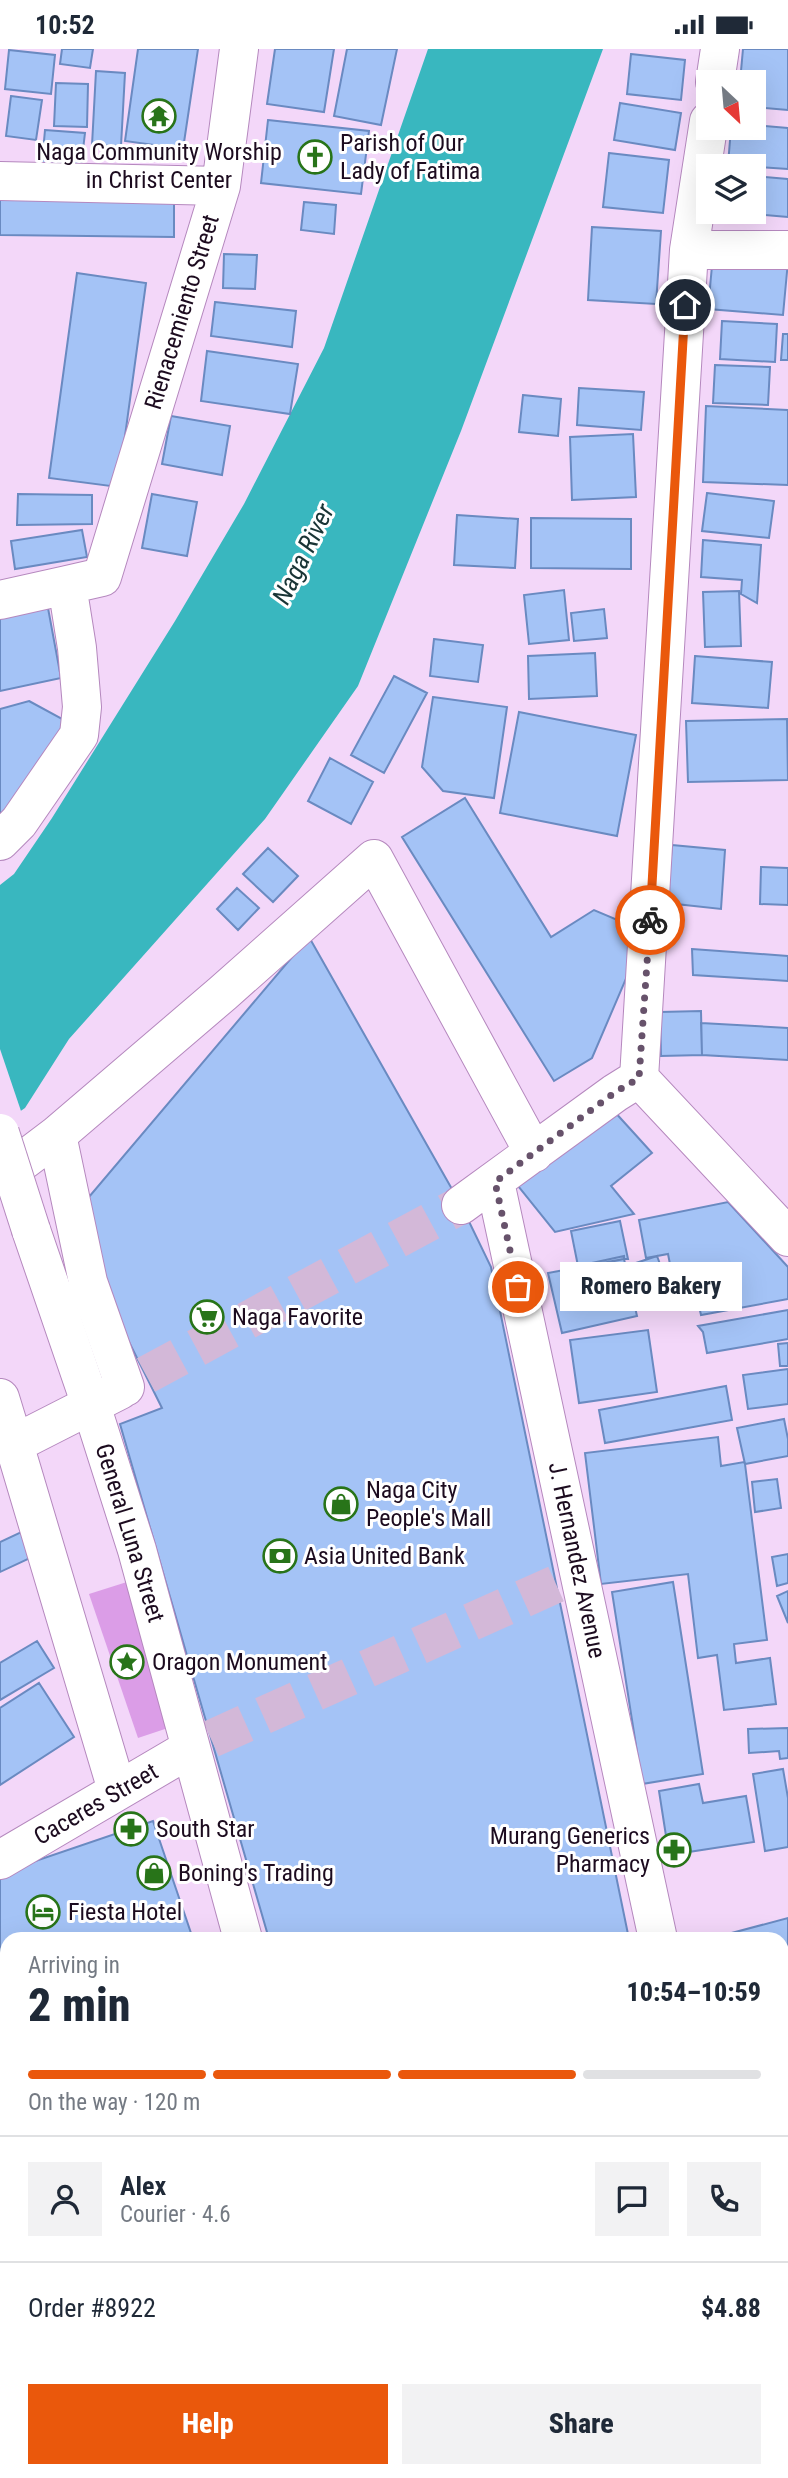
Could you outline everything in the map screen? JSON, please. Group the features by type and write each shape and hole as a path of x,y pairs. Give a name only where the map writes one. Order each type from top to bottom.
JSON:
{"street":[{"name":"Rienacemiento Street","path":"67,585 102,577 221,186 239,49"},
{"path":"717,70 720,49"},
{"path":"706,140 689,250 639,1078 788,1237"},
{"path":"0,181 221,186"},
{"path":"689,250 788,250"},
{"path":"0,600 67,585 77,648 82,707 79,735 19,822 0,841"},
{"path":"0,1178 57,1135 374,859 534,1153"},
{"path":"461,1205 614,1093 639,1078"},
{"name":"General Luna Street","path":"0,1133 201,1744 241,1932"},
{"path":"14,1444 136,1381 88,1282 57,1135"},
{"name":"J. Hernandez Avenue","path":"495,1182 568,1580 656,1932"},
{"path":"0,1398 117,1790"},
{"name":"Caceres Street","path":"0,1860 117,1790 201,1744"}],"shaded area":[{"path":"130,1581 174,1726 138,1738 89,1594"}],"water":[{"name":"Naga River","path":"428,49 603,49 461,431 358,686 265,819 69,1039 25,1108 0,1125 0,885 14,874 52,818 175,621 244,504 324,348"}],"pier":[{"path":"0,1049 22,1114 0,1128"}],"building":[{"path":"62,49 93,49 90,68 60,64"},
{"path":"138,49 198,49 183,149 125,141"},
{"path":"275,49 334,49 324,112 267,104"},
{"path":"347,49 397,49 381,125 334,116"},
{"path":"743,49 788,49 788,110 766,108 766,70 741,70"},
{"path":"9,50 55,55 51,94 5,89"},
{"path":"631,54 685,60 681,100 627,94"},
{"path":"96,71 125,73 121,146 92,145"},
{"path":"56,83 88,84 87,127 54,126"},
{"path":"11,96 42,100 36,140 6,136"},
{"path":"620,103 681,113 675,150 614,140"},
{"name":"Parish of Our Lady of Fatima","path":"268,120 369,131 361,194 261,183"},
{"path":"766,126 788,128 788,169 766,168 766,154 729,154 730,140 766,140"},
{"path":"45,130 85,133 81,166 42,163"},
{"path":"609,153 669,160 663,213 603,207"},
{"path":"766,177 788,179 788,217 766,215"},
{"path":"0,199 174,202 174,237 0,235"},
{"path":"304,202 336,205 334,234 301,230"},
{"path":"592,227 661,231 656,304 588,300"},
{"path":"224,254 257,255 255,289 223,288"},
{"path":"713,255 788,261 783,315 708,309"},
{"path":"77,273 146,283 118,487 49,478"},
{"path":"215,302 296,311 292,347 211,336"},
{"path":"722,321 777,324 775,362 720,359"},
{"path":"783,334 788,334 788,360 781,360"},
{"path":"207,351 298,364 290,414 201,401"},
{"path":"715,365 770,367 768,405 713,403"},
{"path":"579,388 644,392 641,430 577,425"},
{"path":"523,395 561,399 558,436 519,432"},
{"path":"706,406 788,410 788,485 703,482"},
{"path":"171,416 230,426 222,475 162,464"},
{"path":"633,434 636,497 572,500 570,437"},
{"path":"707,493 774,501 769,538 702,531"},
{"path":"18,494 92,495 92,524 17,525"},
{"path":"152,494 197,502 187,556 142,548"},
{"path":"457,515 518,519 515,568 454,565"},
{"path":"531,518 631,519 631,569 531,568"},
{"path":"82,530 87,557 15,569 11,541"},
{"path":"703,540 761,545 757,603 741,594 742,580 701,577"},
{"path":"564,590 569,640 529,644 524,595"},
{"path":"739,591 741,646 705,647 703,592"},
{"path":"48,608 61,678 0,691 0,617"},
{"path":"604,609 607,638 574,641 571,613"},
{"path":"434,639 483,645 478,682 430,676"},
{"path":"595,653 597,696 529,699 528,656"},
{"path":"695,656 772,662 768,708 692,703"},
{"path":"394,676 427,693 384,773 351,755"},
{"path":"433,697 507,707 494,798 443,791 422,767"},
{"path":"29,701 66,721 0,821 0,709"},
{"path":"519,712 636,735 617,836 500,813"},
{"path":"787,719 788,780 688,782 686,721"},
{"path":"330,758 373,782 351,824 308,801"},
{"path":"465,798 551,937 594,910 646,932 592,1058 554,1081 402,837"},
{"path":"672,845 725,850 721,909 667,903"},
{"path":"268,848 298,876 273,902 243,874"},
{"path":"761,867 788,868 788,905 760,904"},
{"path":"237,888 259,908 238,930 217,909"},
{"name":"Naga City People's Mall","path":"309,937 461,1205 491,1267 628,1932 267,1932 120,1424 162,1408 114,1312 83,1204"},
{"path":"692,949 788,956 788,981 693,975"},
{"path":"701,1011 702,1055 661,1056 660,1012"},
{"path":"701,1023 788,1028 788,1060 702,1055"},
{"path":"613,1110 652,1153 611,1186 634,1214 555,1232 518,1186"},
{"path":"728,1202 788,1267 788,1299 701,1315 697,1297 677,1300 668,1254 646,1258 639,1220"},
{"path":"620,1221 628,1259 624,1259 624,1256 578,1266 571,1231"},
{"path":"624,1256 624,1259 578,1269 578,1266"},
{"path":"657,1256 673,1299 648,1307 633,1264"},
{"path":"624,1259 637,1316 562,1333 548,1273"},
{"path":"788,1310 788,1339 707,1353 703,1332 698,1326"},
{"path":"648,1330 657,1392 579,1403 570,1340"},
{"path":"788,1343 788,1366 780,1366 778,1344"},
{"path":"788,1369 788,1404 748,1409 743,1375"},
{"path":"726,1386 732,1420 605,1443 599,1410"},
{"path":"784,1419 788,1456 745,1464 737,1428"},
{"path":"718,1437 721,1466 745,1464 767,1640 734,1644 736,1663 770,1658 776,1704 724,1710 717,1655 698,1658 688,1574 601,1584 585,1453"},
{"path":"777,1479 781,1508 755,1512 752,1482"},
{"path":"32,1527 43,1552 0,1572 0,1542"},
{"path":"788,1554 788,1583 777,1586 772,1557"},
{"path":"673,1582 703,1774 642,1784 612,1592"},
{"path":"788,1591 788,1623 777,1596"},
{"path":"37,1641 54,1668 0,1700 0,1663"},
{"path":"39,1683 74,1737 0,1785 0,1708"},
{"path":"788,1728 788,1758 780,1759 779,1751 749,1753 748,1729"},
{"path":"783,1769 788,1798 788,1847 765,1851 753,1774"},
{"path":"699,1784 703,1803 746,1796 754,1842 669,1855 659,1791"},
{"path":"153,1821 191,1932 0,1932 0,1873"},
{"path":"788,1918 788,1932 735,1932"}],"tunnel":[{"path":"146,1375 461,1205"},
{"path":"211,1739 556,1584"}],"way so far":[{"path":"518,1287 495,1182 614,1093 639,1078 650,920"}],"place":[{"name":"Naga Community Worship in Christ Center","path":"159,116"},
{"name":"Parish of Our Lady of Fatima","path":"315,157"},
{"name":"Romero Bakery","path":"518,1287"},
{"name":"Naga Favorite","path":"207,1317"},
{"name":"Naga City People's Mall","path":"341,1504"},
{"name":"Asia United Bank","path":"280,1556"},
{"name":"Oragon Monument","path":"127,1662"},
{"name":"South Star","path":"131,1829"},
{"name":"Murang Generics Pharmacy","path":"674,1850"},
{"name":"Boning's Trading","path":"154,1873"},
{"name":"Fiesta Hotel","path":"43,1912"}],"route":[{"path":"650,920 685,305"}]}
